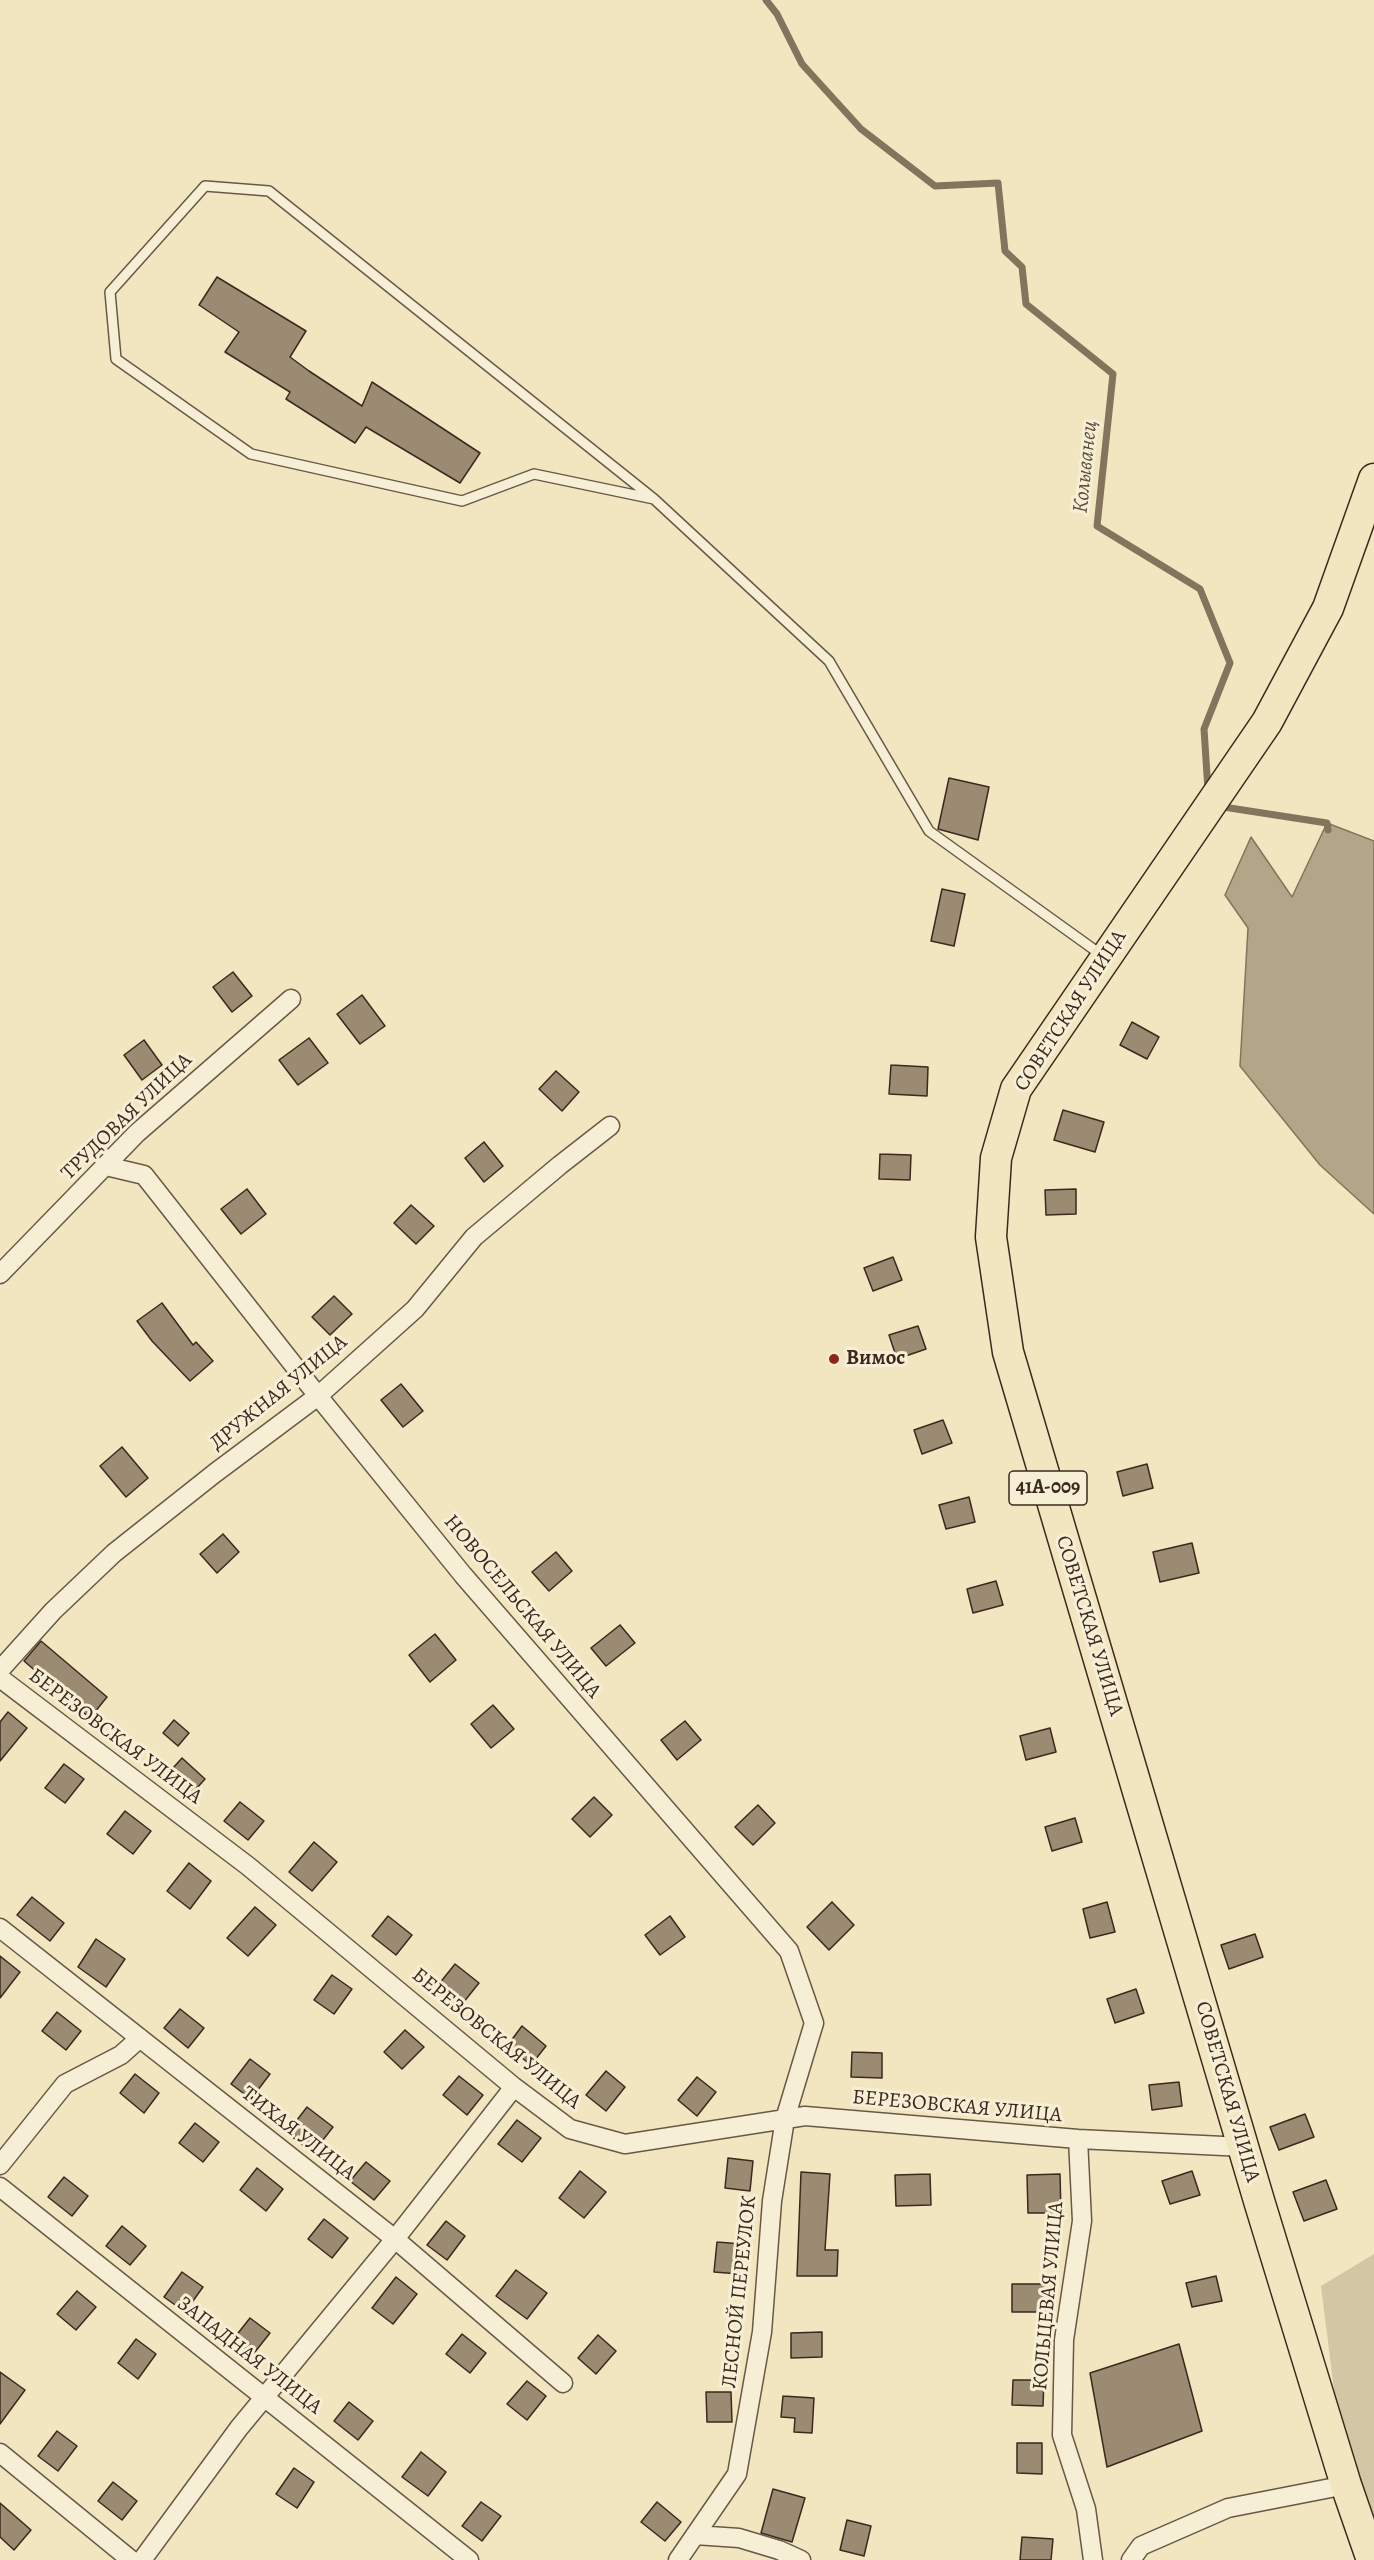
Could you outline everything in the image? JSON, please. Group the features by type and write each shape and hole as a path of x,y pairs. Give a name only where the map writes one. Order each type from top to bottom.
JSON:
{"main road":[{"name":"СОВЕТСКАЯ УЛИЦА","path":"1372,2560 1346,2485 1244,2147 1008,1352 991,1237 996,1158 1016,1089 1104,957 1267,722 1328,608 1374,479"}],"street":[{"name":"ТРУДОВАЯ УЛИЦА","path":"0,1274 137,1133 291,999"},
{"name":"ДРУЖНАЯ УЛИЦА","path":"0,1670 53,1611 114,1553 214,1473 318,1396 415,1308 474,1237 560,1164 610,1126"},
{"name":"НОВОСЕЛЬСКАЯ УЛИЦА","path":"106,1166 144,1175 463,1575 789,1951 814,2023 785,2119"},
{"name":"БЕРЕЗОВСКАЯ УЛИЦА","path":"0,1678 248,1866 514,2087 570,2129 625,2144 805,2116 1078,2139 1244,2147"},
{"name":"ТИХАЯ УЛИЦА","path":"0,1928 395,2239 563,2383"},
{"path":"0,2165 65,2084 121,2055 140,2038"},
{"path":"142,2560 232,2437 395,2239 514,2087"},
{"name":"ЛЕСНОЙ ПЕРЕУЛОК","path":"678,2560 737,2474 762,2332 772,2201 785,2119"},
{"name":"КОЛЬЦЕВАЯ УЛИЦА","path":"1078,2139 1082,2221 1064,2340 1062,2435 1086,2509 1093,2560"},
{"name":"ЗАПАДНАЯ УЛИЦА","path":"0,2187 469,2560"},
{"path":"0,2453 131,2560"},
{"path":"1131,2560 1141,2546 1228,2508 1346,2485"},
{"path":"695,2535 739,2538 779,2550 801,2560"}],"lane":[{"path":"654,499 534,474 462,501 250,454 116,359 110,292 205,186 269,191 654,499 829,661 929,831 1104,957"}],"shaded area":[{"path":"1327,823 1374,841 1374,1214 1320,1165 1240,1066 1248,928 1225,895 1251,837 1292,897"},
{"path":"1374,2254 1374,2546 1346,2485 1321,2286"}],"building":[{"path":"217,277 306,331 290,357 309,371 362,406 372,382 480,453 460,483 366,427 355,443 286,399 290,392 225,352 239,332 199,305"},
{"path":"949,778 989,787 978,840 938,829"},
{"path":"942,889 965,894 954,946 931,941"},
{"path":"233,972 252,996 232,1012 213,987"},
{"path":"362,995 385,1026 360,1044 337,1014"},
{"path":"1132,1022 1159,1037 1147,1059 1120,1045"},
{"path":"309,1038 328,1063 298,1085 279,1060"},
{"path":"144,1040 162,1065 142,1080 124,1055"},
{"path":"891,1065 928,1067 927,1096 889,1094"},
{"path":"556,1071 579,1092 562,1111 539,1089"},
{"path":"1063,1110 1104,1122 1095,1152 1054,1140"},
{"path":"484,1142 503,1166 484,1182 465,1158"},
{"path":"880,1154 911,1155 910,1180 879,1179"},
{"path":"247,1189 266,1214 241,1234 221,1209"},
{"path":"1076,1189 1076,1214 1046,1215 1045,1190"},
{"path":"411,1205 434,1226 416,1244 394,1223"},
{"path":"893,1257 902,1280 873,1291 864,1268"},
{"path":"334,1296 352,1314 330,1335 312,1317"},
{"path":"162,1303 193,1345 196,1342 213,1361 190,1381 152,1341 137,1321"},
{"path":"918,1326 926,1349 897,1359 889,1335"},
{"path":"401,1384 423,1411 403,1427 381,1400"},
{"path":"943,1420 952,1443 922,1454 914,1430"},
{"path":"122,1447 148,1478 126,1497 100,1466"},
{"path":"1147,1464 1153,1488 1123,1496 1117,1472"},
{"path":"969,1497 975,1522 946,1529 939,1505"},
{"path":"223,1534 239,1552 217,1573 200,1554"},
{"path":"1192,1543 1199,1573 1160,1582 1153,1552"},
{"path":"556,1552 572,1571 549,1591 532,1572"},
{"path":"996,1581 1003,1605 973,1613 967,1589"},
{"path":"620,1625 635,1643 606,1666 591,1648"},
{"path":"435,1634 456,1660 430,1682 409,1655"},
{"path":"41,1641 107,1697 90,1718 24,1661"},
{"path":"493,1705 514,1729 491,1748 471,1724"},
{"path":"8,1712 27,1728 0,1761 0,1722"},
{"path":"174,1720 189,1733 178,1746 163,1733"},
{"path":"685,1721 701,1740 677,1760 661,1740"},
{"path":"1050,1728 1056,1752 1026,1760 1020,1736"},
{"path":"182,1758 205,1779 188,1798 165,1777"},
{"path":"64,1764 84,1779 65,1803 45,1788"},
{"path":"594,1797 612,1815 590,1837 572,1819"},
{"path":"240,1802 264,1821 248,1840 224,1821"},
{"path":"758,1805 775,1823 753,1845 735,1827"},
{"path":"125,1811 151,1831 133,1854 107,1834"},
{"path":"1075,1818 1082,1842 1052,1851 1045,1827"},
{"path":"314,1842 337,1862 312,1891 289,1872"},
{"path":"189,1863 211,1881 190,1909 167,1891"},
{"path":"32,1897 64,1923 50,1941 17,1915"},
{"path":"832,1902 854,1925 829,1950 807,1927"},
{"path":"1107,1902 1115,1932 1090,1938 1083,1909"},
{"path":"255,1907 276,1925 248,1956 227,1938"},
{"path":"388,1916 412,1935 396,1955 372,1936"},
{"path":"670,1916 685,1937 660,1955 645,1935"},
{"path":"1255,1934 1263,1957 1229,1969 1221,1945"},
{"path":"96,1939 125,1959 106,1987 78,1967"},
{"path":"0,1956 20,1972 0,1998"},
{"path":"455,1964 479,1983 459,2008 435,1989"},
{"path":"332,1975 352,1989 334,2014 314,2000"},
{"path":"1136,1989 1144,2013 1115,2023 1107,1999"},
{"path":"180,2009 204,2028 188,2048 164,2028"},
{"path":"57,2012 81,2031 66,2050 42,2031"},
{"path":"522,2026 546,2046 531,2065 507,2046"},
{"path":"405,2030 424,2047 402,2069 384,2052"},
{"path":"852,2052 882,2053 882,2078 851,2077"},
{"path":"250,2059 270,2074 251,2099 231,2084"},
{"path":"606,2071 625,2087 606,2111 586,2095"},
{"path":"135,2074 159,2093 144,2113 120,2093"},
{"path":"459,2076 483,2095 467,2115 443,2095"},
{"path":"697,2077 716,2092 697,2116 678,2100"},
{"path":"1179,2082 1182,2106 1152,2110 1149,2085"},
{"path":"307,2107 333,2127 313,2153 287,2133"},
{"path":"1305,2114 1314,2137 1279,2150 1270,2127"},
{"path":"517,2120 541,2138 522,2162 498,2144"},
{"path":"195,2123 219,2142 203,2162 179,2143"},
{"path":"728,2158 753,2161 750,2191 725,2188"},
{"path":"366,2162 390,2181 374,2200 350,2181"},
{"path":"257,2168 283,2189 266,2211 240,2190"},
{"path":"580,2171 606,2192 584,2218 559,2198"},
{"path":"1192,2171 1200,2195 1170,2204 1162,2181"},
{"path":"801,2172 830,2174 825,2250 838,2250 837,2276 797,2276"},
{"path":"930,2174 931,2205 896,2206 895,2175"},
{"path":"1060,2174 1061,2213 1028,2213 1027,2175"},
{"path":"64,2177 88,2196 72,2216 48,2197"},
{"path":"1326,2180 1337,2209 1304,2221 1293,2192"},
{"path":"324,2219 348,2238 332,2258 308,2239"},
{"path":"446,2221 465,2236 447,2260 427,2245"},
{"path":"122,2226 146,2246 130,2265 106,2246"},
{"path":"717,2242 742,2244 739,2274 714,2272"},
{"path":"516,2270 547,2293 527,2319 496,2296"},
{"path":"182,2272 203,2287 185,2312 164,2297"},
{"path":"1216,2276 1222,2301 1192,2307 1186,2283"},
{"path":"396,2277 417,2294 393,2324 372,2308"},
{"path":"1012,2284 1052,2284 1052,2312 1012,2312"},
{"path":"77,2291 96,2307 76,2330 57,2314"},
{"path":"250,2318 270,2333 251,2357 231,2342"},
{"path":"822,2332 822,2357 791,2358 791,2333"},
{"path":"462,2334 486,2353 470,2373 446,2354"},
{"path":"598,2335 616,2351 596,2374 578,2358"},
{"path":"136,2339 156,2354 138,2379 118,2363"},
{"path":"1179,2344 1202,2431 1107,2467 1090,2373"},
{"path":"0,2372 25,2390 0,2424"},
{"path":"1013,2380 1044,2380 1043,2406 1012,2405"},
{"path":"527,2381 546,2396 527,2420 507,2404"},
{"path":"706,2392 731,2392 732,2422 707,2422"},
{"path":"783,2396 814,2398 812,2433 794,2432 795,2418 781,2417"},
{"path":"349,2402 373,2421 358,2440 334,2421"},
{"path":"57,2431 77,2446 58,2471 38,2456"},
{"path":"1017,2443 1042,2443 1042,2474 1017,2473"},
{"path":"421,2452 446,2472 428,2496 402,2477"},
{"path":"294,2468 314,2482 297,2508 276,2494"},
{"path":"113,2482 137,2501 122,2520 98,2501"},
{"path":"773,2489 805,2498 792,2542 761,2533"},
{"path":"481,2502 501,2516 482,2541 462,2526"},
{"path":"657,2502 681,2522 665,2541 641,2522"},
{"path":"0,2503 31,2530 14,2550 0,2537"},
{"path":"847,2520 871,2526 864,2556 840,2550"},
{"path":"1022,2537 1053,2539 1051,2560 1020,2560"}],"waterway":[{"name":"Колыванец","path":"766,0 777,14 802,64 861,129 935,186 998,183 1005,251 1022,267 1026,304 1113,374 1097,526 1200,589 1230,663 1204,729 1208,790"},
{"name":"Колыванец","path":"1217,806 1327,823 1328,830"}],"place":[{"name":"Вимос","path":"834,1359"}]}
